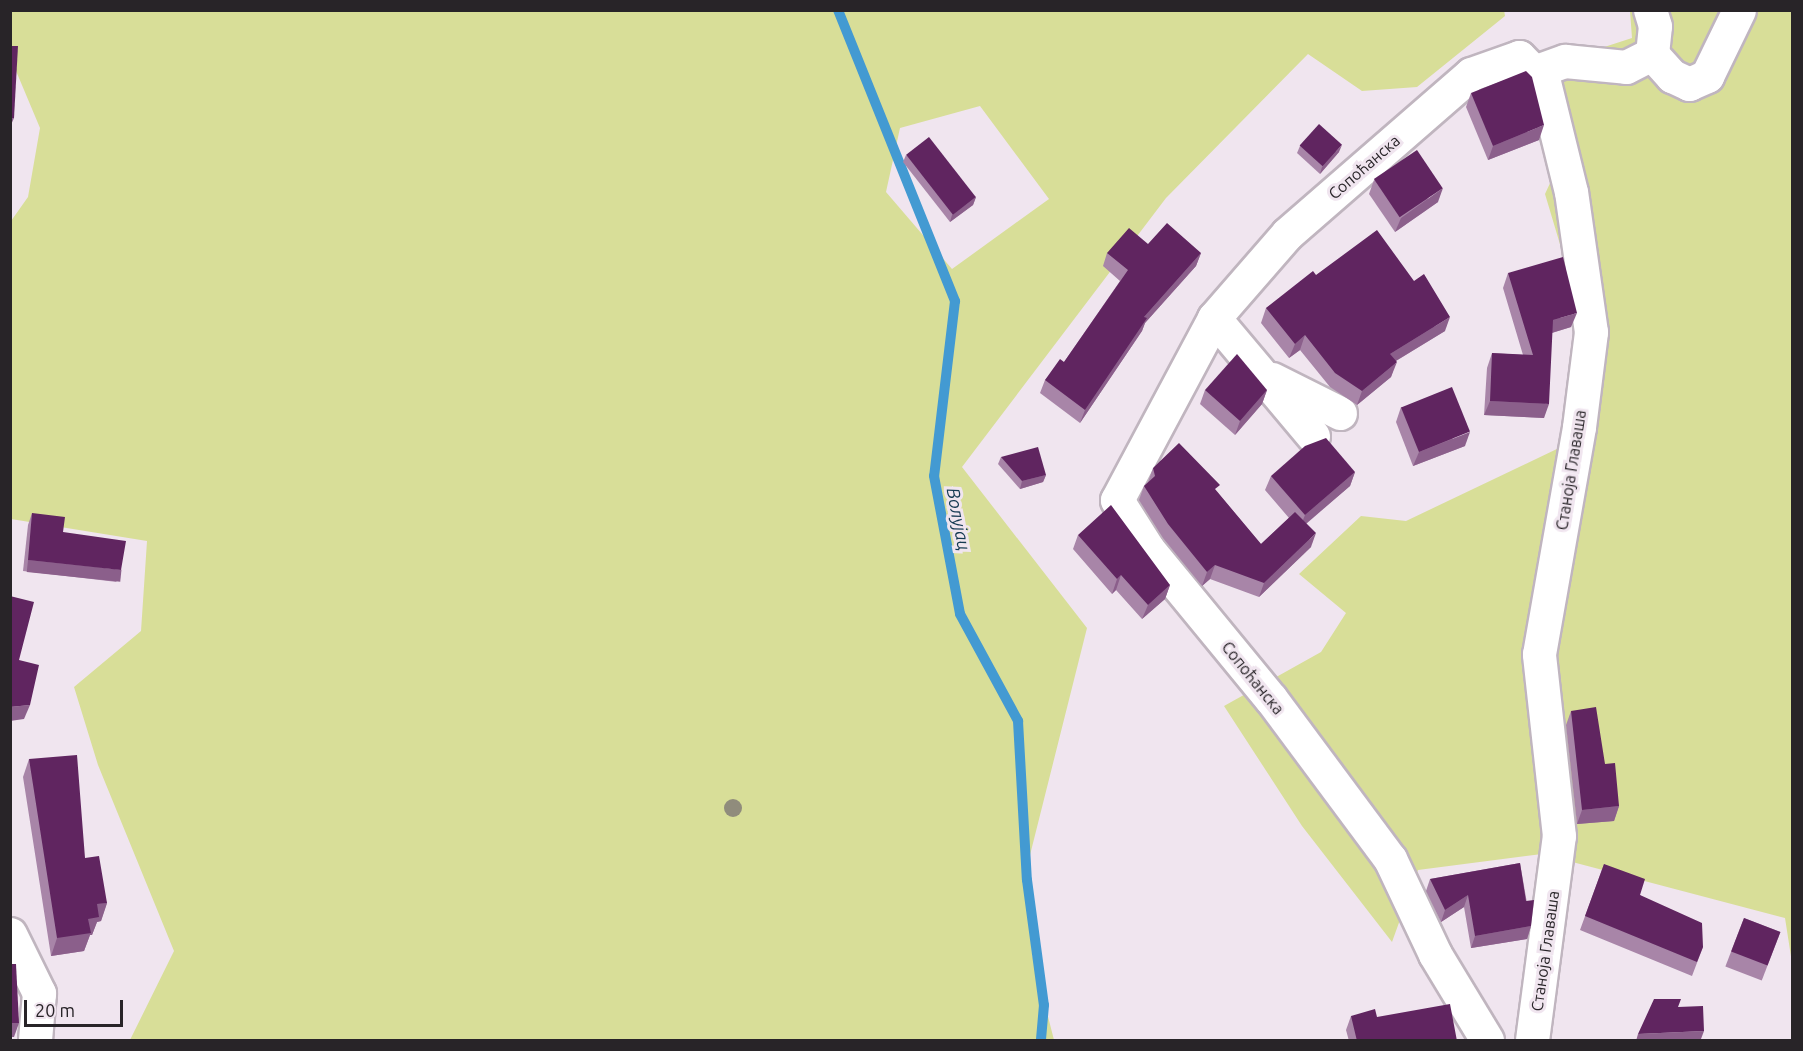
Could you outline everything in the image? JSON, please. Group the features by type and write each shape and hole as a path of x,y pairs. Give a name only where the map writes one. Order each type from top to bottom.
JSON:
{"street":[{"path":"1650,10 1655,26 1652,54 1672,76 1689,84 1707,76 1739,10"},
{"path":"1534,72 1566,61 1626,67 1652,54"},
{"name":"Сопоћанска","path":"1486,1039 1435,954 1390,858 1271,699 1148,549 1117,500 1214,318 1287,234 1471,74 1519,57 1534,72"},
{"name":"Станоја Главаша","path":"1532,1041 1559,836 1539,654 1579,427 1591,332 1571,192 1544,82 1534,72"},
{"path":"1214,318 1313,436"},
{"path":"1260,373 1340,413"},
{"path":"10,934 39,993 35,1041"}],"green space":[{"path":"1504,10 1505,16 1417,87 1362,91 1308,54 1166,198 962,467 1087,628 1028,863 1032,954 1054,1040 130,1040 174,951 98,765 74,687 141,631 147,541 11,519 11,221 28,197 40,128 11,59 10,11","holes":["980,106 1049,199 952,269 886,192 900,128"]},
{"path":"1630,11 1792,11 1792,963 1785,918 1542,854 1418,870 1392,942 1302,826 1224,706 1321,652 1346,613 1299,574 1361,516 1406,521 1584,436 1579,308 1545,194 1557,168 1555,89 1592,51 1632,38"}],"building":[{"path":"10,46 18,46 14,118 10,118"},
{"path":"1526,71 1532,77 1544,125 1493,146 1471,93"},
{"path":"1319,124 1342,145 1323,166 1300,146"},
{"path":"929,137 976,197 953,215 906,155"},
{"path":"1417,150 1443,188 1400,217 1374,179"},
{"path":"1167,223 1201,253 1144,317 1147,318 1085,410 1045,380 1060,359 1064,362 1128,270 1107,253 1129,228 1148,244"},
{"path":"1377,230 1414,281 1424,274 1450,317 1390,354 1397,362 1362,391 1335,373 1305,335 1295,344 1266,308 1313,271 1316,275"},
{"path":"1563,257 1577,313 1553,320 1549,404 1490,401 1492,353 1533,355 1508,273"},
{"path":"1237,354 1267,390 1240,421 1205,390"},
{"path":"1452,387 1470,432 1419,452 1401,408"},
{"path":"1326,438 1355,472 1305,515 1271,476 1305,446"},
{"path":"1179,443 1220,485 1215,489 1261,544 1295,512 1316,533 1264,583 1215,565 1207,572 1168,524 1144,486 1155,476 1153,468"},
{"path":"1038,447 1046,475 1022,481 1001,457"},
{"path":"1111,505 1170,585 1148,605 1121,575 1117,579 1078,535"},
{"path":"32,513 65,517 63,532 126,541 121,570 28,560"},
{"path":"10,596 34,602 19,660 39,665 30,705 10,707"},
{"path":"1596,707 1605,764 1615,763 1619,806 1582,810 1571,711"},
{"path":"77,755 85,858 99,856 107,903 97,904 99,917 88,919 91,933 57,938 29,759"},
{"path":"1520,863 1526,901 1534,900 1531,926 1475,936 1468,895 1445,910 1430,879"},
{"path":"1604,864 1645,879 1640,895 1702,923 1703,947 1697,962 1585,916"},
{"path":"1744,918 1780,932 1768,966 1731,952"},
{"path":"10,964 16,964 19,1023 10,1023"},
{"path":"1654,999 1681,999 1678,1007 1703,1006 1704,1031 1638,1034"},
{"path":"1450,1004 1457,1041 1357,1041 1351,1016 1375,1009 1377,1017"}],"waterway":[{"name":"Волујац","path":"838,10 955,301 934,476 960,614 1018,721 1027,880 1044,1005 1041,1040"}]}
